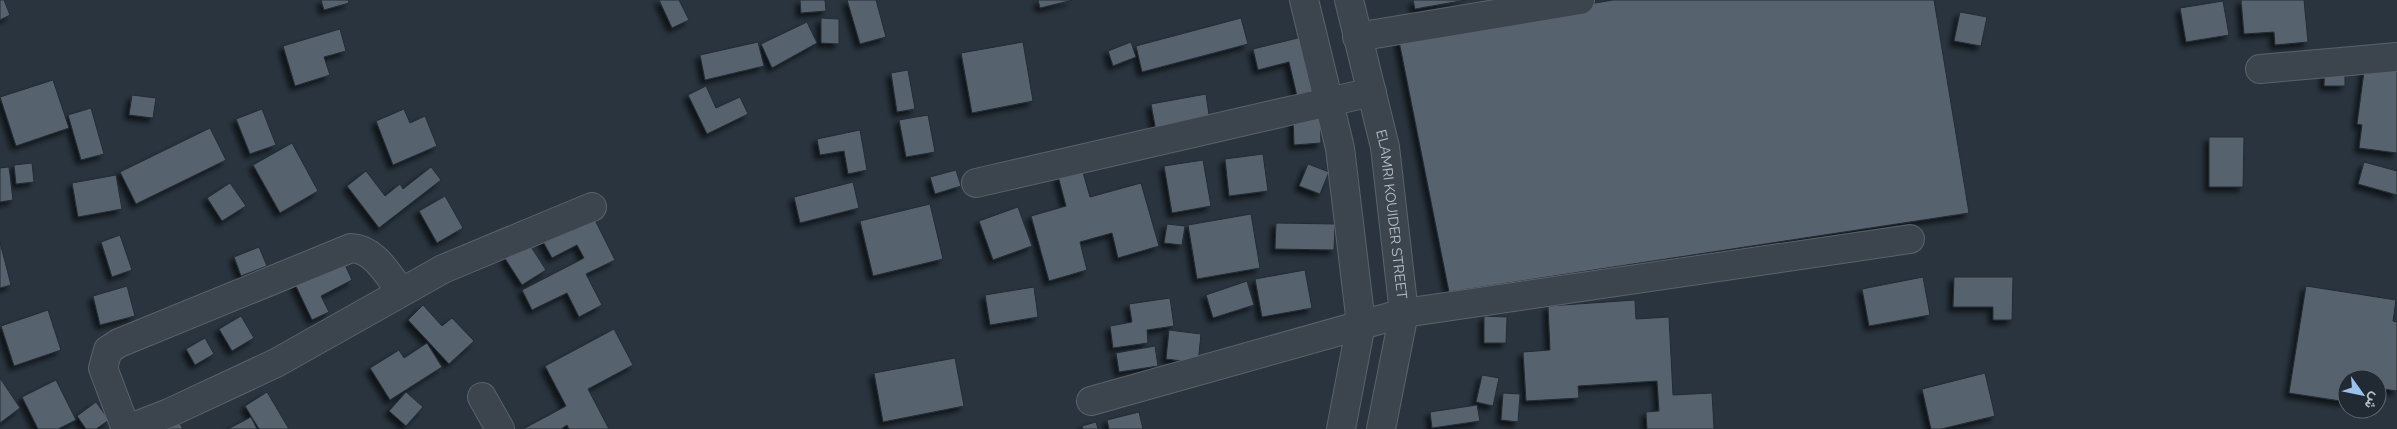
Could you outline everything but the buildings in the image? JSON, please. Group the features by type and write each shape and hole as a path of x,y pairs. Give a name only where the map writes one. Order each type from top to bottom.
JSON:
{"street":[{"path":"1304,0 1340,148 1361,324 1340,429"},
{"name":"ELAMRI KOUIDER STREET","path":"1349,0 1385,146 1404,313 1381,429"},
{"path":"1358,37 1580,0"},
{"path":"2260,69 2397,57"},
{"path":"976,183 1372,92"},
{"path":"401,292 374,257 359,248 351,248 119,343 108,350 103,368 127,429 170,413 276,363 442,269 592,206"},
{"path":"1091,401 1404,313 1910,239"},
{"path":"482,398 500,429"}]}
